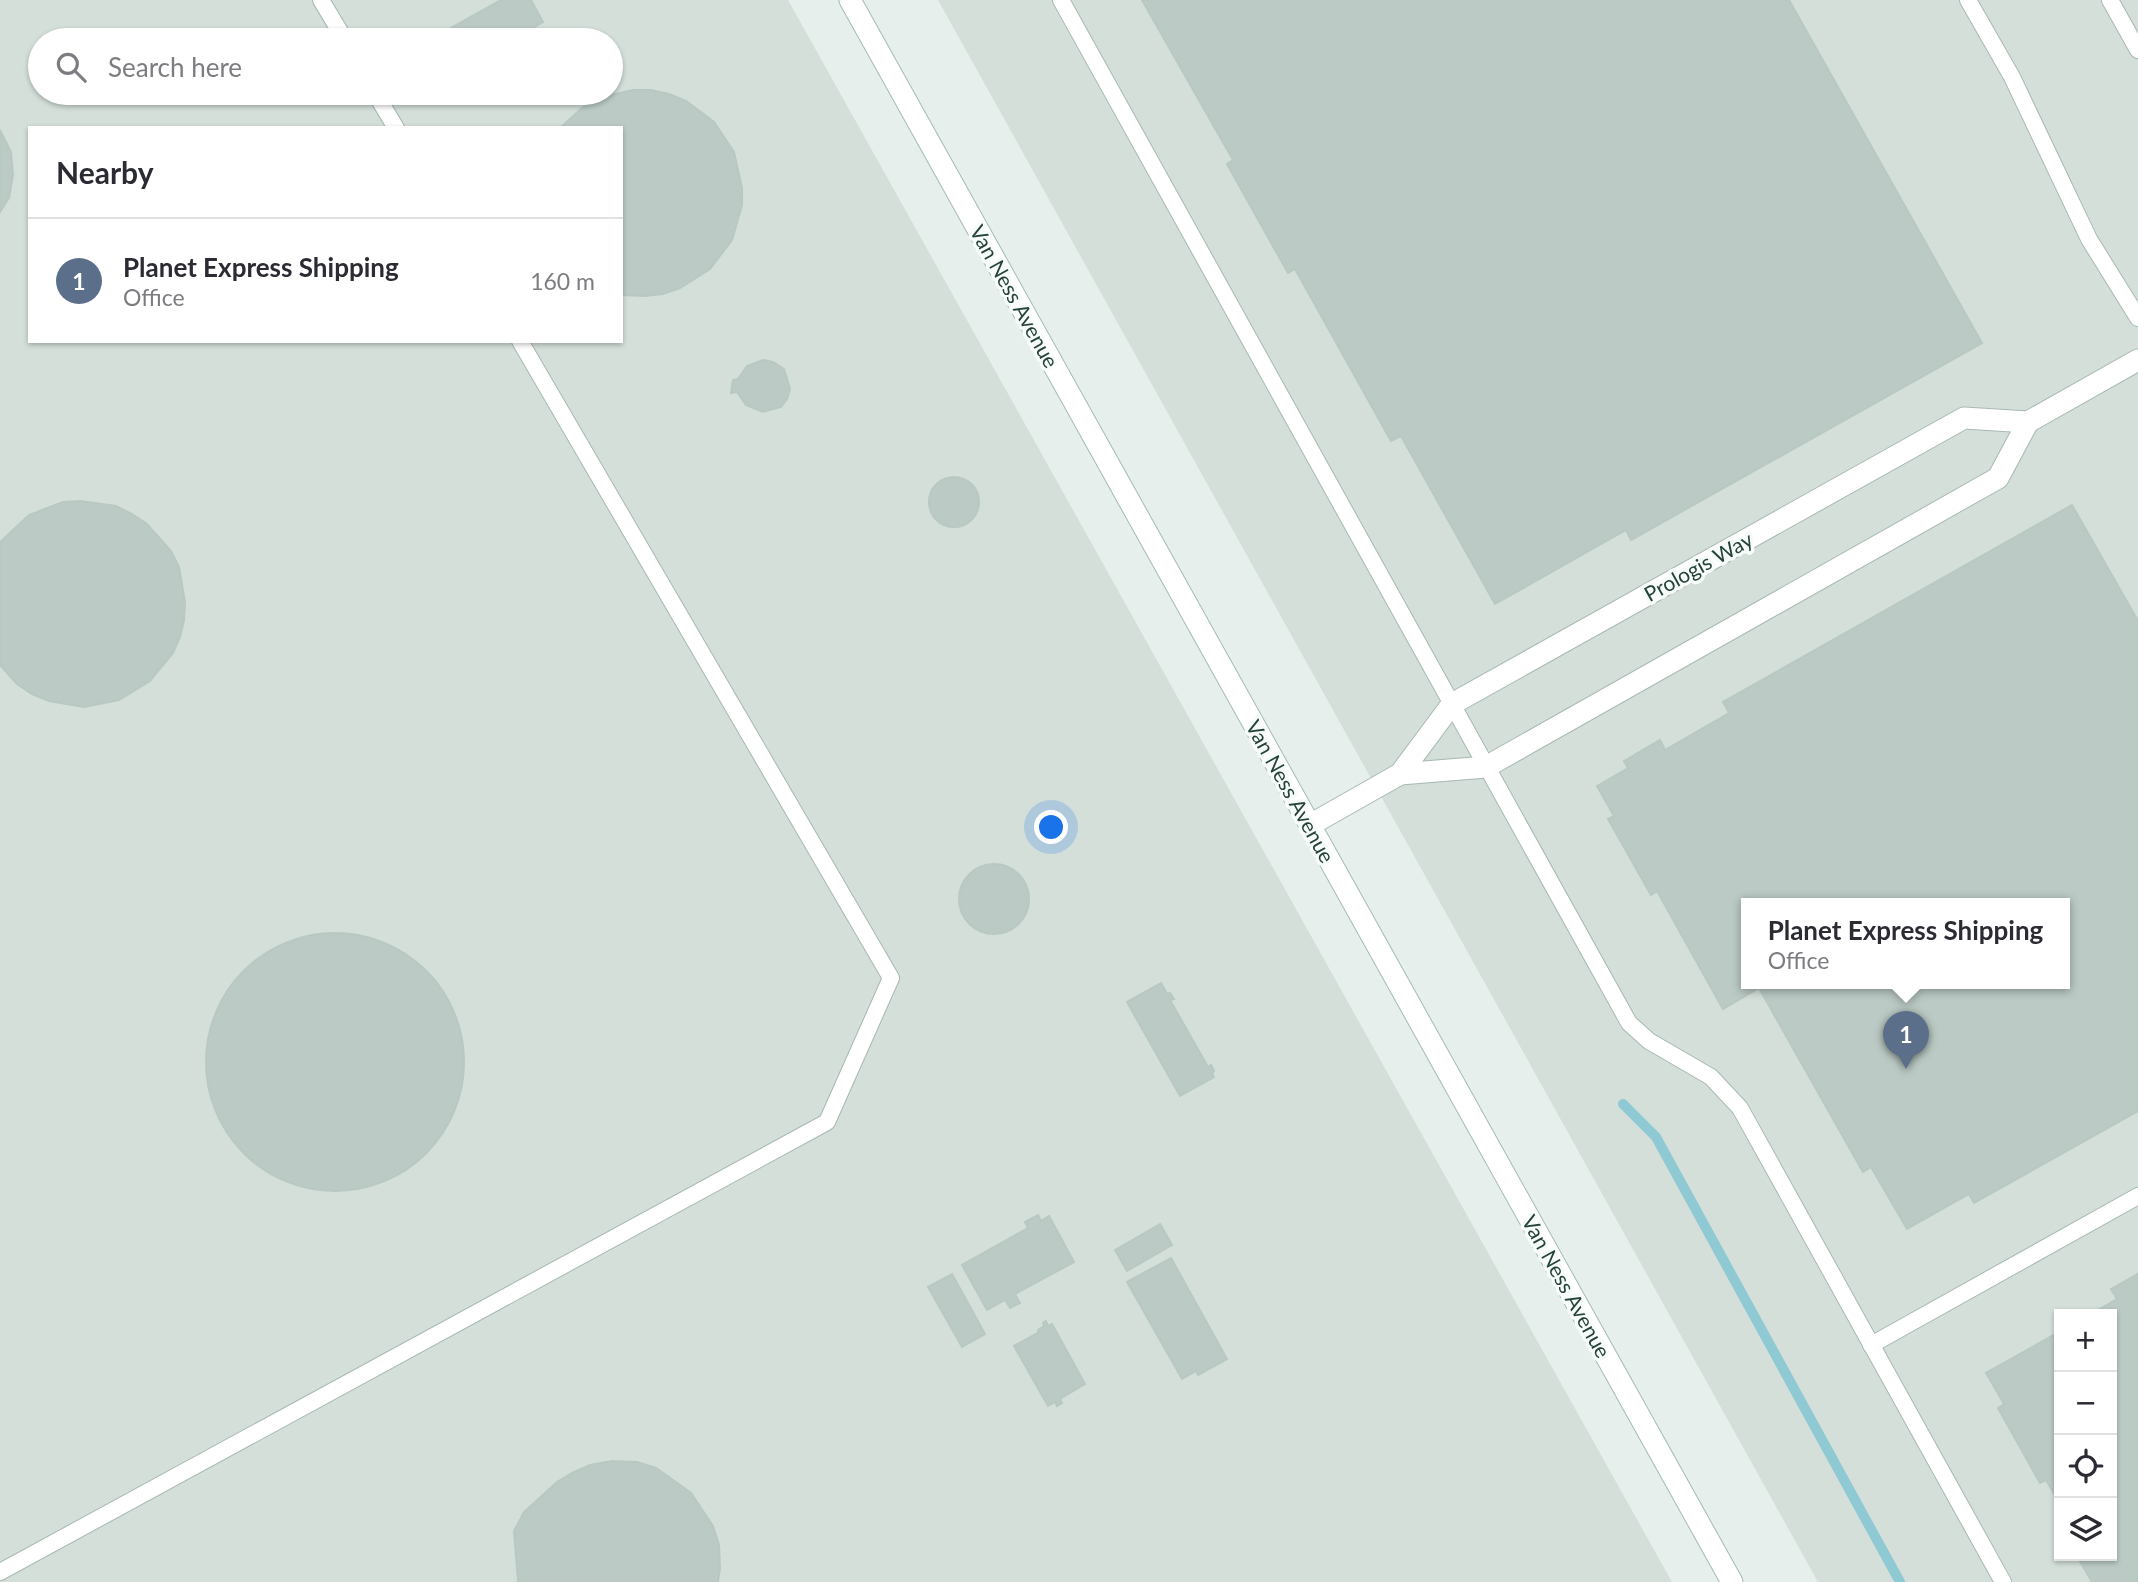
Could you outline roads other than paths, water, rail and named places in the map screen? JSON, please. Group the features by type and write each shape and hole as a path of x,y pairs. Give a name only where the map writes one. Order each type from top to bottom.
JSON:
{"main road":[{"name":"Van Ness Avenue","path":"850,0 1732,1582"},
{"path":"2028,422 2138,360"},
{"name":"Prologis Way","path":"1310,825 1400,774 1452,704 1964,418 2028,422 1998,478 1486,767 1400,774"}],"lane":[{"path":"321,0 338,28"},
{"path":"1061,0 1629,1023 1649,1041 1712,1077 1740,1108 2003,1582"},
{"path":"1968,0 2012,77 2089,239 2138,317"},
{"path":"2110,0 2138,50"},
{"path":"382,105 395,126"},
{"path":"0,1573 827,1122 891,978 521,343"},
{"path":"1871,1345 2138,1196"}],"waterway":[{"path":"1623,1104 1656,1137 1900,1582"}],"place":[{"name":"Planet Express Shipping","path":"1906,1069"}]}
